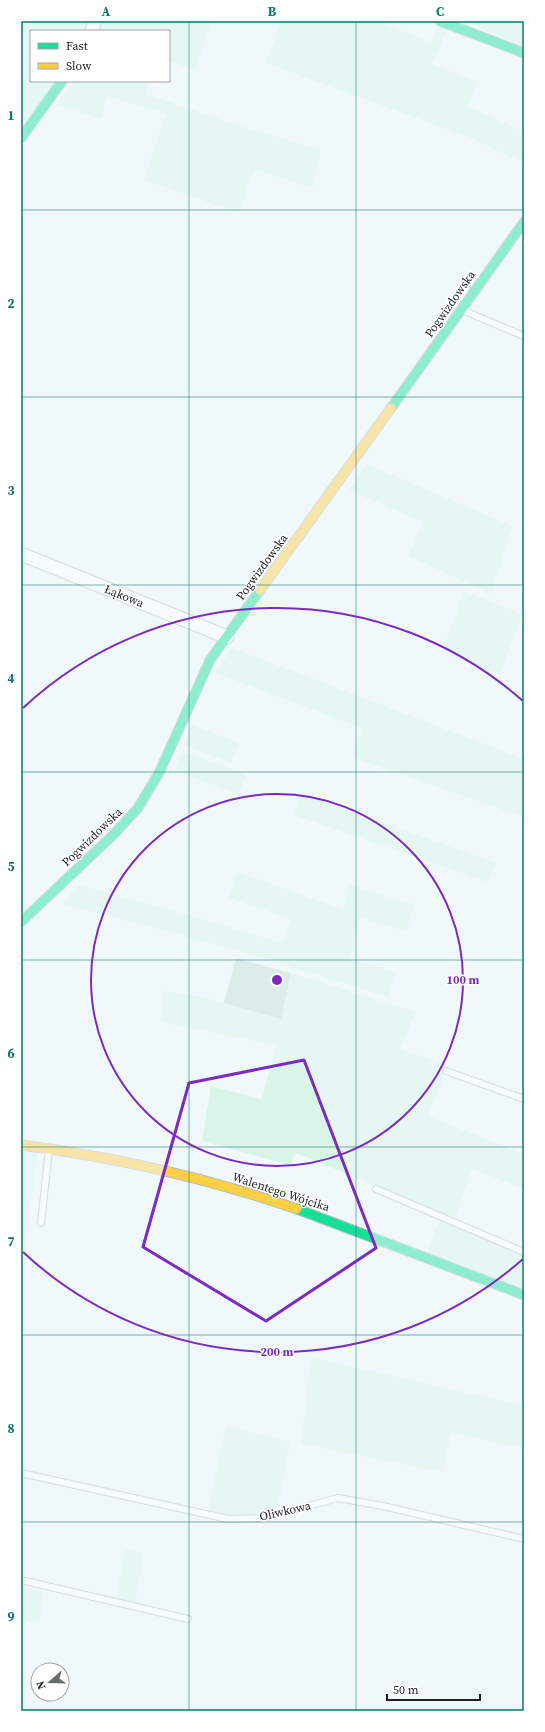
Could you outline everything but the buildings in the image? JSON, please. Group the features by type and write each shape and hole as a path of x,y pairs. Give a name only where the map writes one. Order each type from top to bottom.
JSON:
{"street":[{"path":"440,21 524,54"},
{"path":"21,138 61,82"},
{"name":"Pogwizdowska","path":"21,922 108,840 138,808 159,773 201,677 227,637 524,222"},
{"name":"Łąkowa","path":"21,554 227,637"},
{"name":"Walentego Wójcika","path":"21,1145 96,1155 160,1169 286,1205 524,1295"}],"lane":[{"path":"461,310 524,336"},
{"path":"446,1071 524,1099"},
{"path":"41,1223 50,1148"},
{"path":"376,1189 524,1252"},
{"name":"Oliwkowa","path":"21,1473 228,1520 264,1518 338,1498 383,1506 524,1540"},
{"path":"21,1580 188,1619"}],"highlighted area":[{"path":"304,1060 376,1248 266,1321 143,1247 189,1083"}],"shaded area":[{"path":"21,1149 38,1150 25,1247 21,1246"}],"green space":[{"path":"21,21 89,21 85,30 30,30 30,82 55,82 21,128"},
{"path":"102,21 211,21 195,70 170,61 170,30 99,30"},
{"path":"281,21 384,21 383,24 431,42 437,26 447,29 432,64 477,82 468,106 524,132 524,163 471,138 266,63"},
{"path":"464,21 524,21 524,46"},
{"path":"72,82 149,82 146,94 237,125 321,150 312,188 254,169 239,213 144,180 166,114 106,96 102,119 55,105"},
{"path":"366,464 513,526 491,594 409,556 423,522 349,490"},
{"path":"464,591 522,614 500,675 442,652"},
{"path":"232,648 524,759 524,817 357,759 353,753 362,728 215,673"},
{"path":"192,725 239,743 231,763 184,745"},
{"path":"182,752 247,774 238,794 175,771"},
{"path":"301,794 497,863 488,882 294,815"},
{"path":"238,872 344,910 350,885 415,905 406,931 361,918 350,959 396,971 389,997 237,950 63,904 79,885 185,914 282,943 291,919 229,898"},
{"path":"236,958 291,973 281,1019 224,1003"},
{"path":"291,973 416,1012 400,1049 446,1065 441,1083 428,1116 524,1154 524,1189 472,1169 455,1218 296,1153 290,1165 202,1141 211,1086 262,1099 276,1045 160,1022 164,991 203,997 281,1018"},
{"path":"439,1221 524,1256 524,1291 426,1254"},
{"path":"311,1357 524,1406 524,1449 451,1432 443,1472 301,1444"},
{"path":"226,1426 290,1442 277,1511 240,1517 208,1511"},
{"path":"125,1550 144,1553 135,1603 116,1599"},
{"path":"21,1586 44,1592 39,1624 21,1620"}],"traffic: fast":[{"path":"440,21 524,53"},
{"path":"21,138 61,82"},
{"path":"391,408 524,222"},
{"path":"21,922 113,835 138,808 159,773 210,660 260,590"},
{"path":"297,1209 524,1295"}],"traffic: slow":[{"path":"260,590 391,408"},
{"path":"21,1145 126,1162 195,1178 297,1209"}]}
